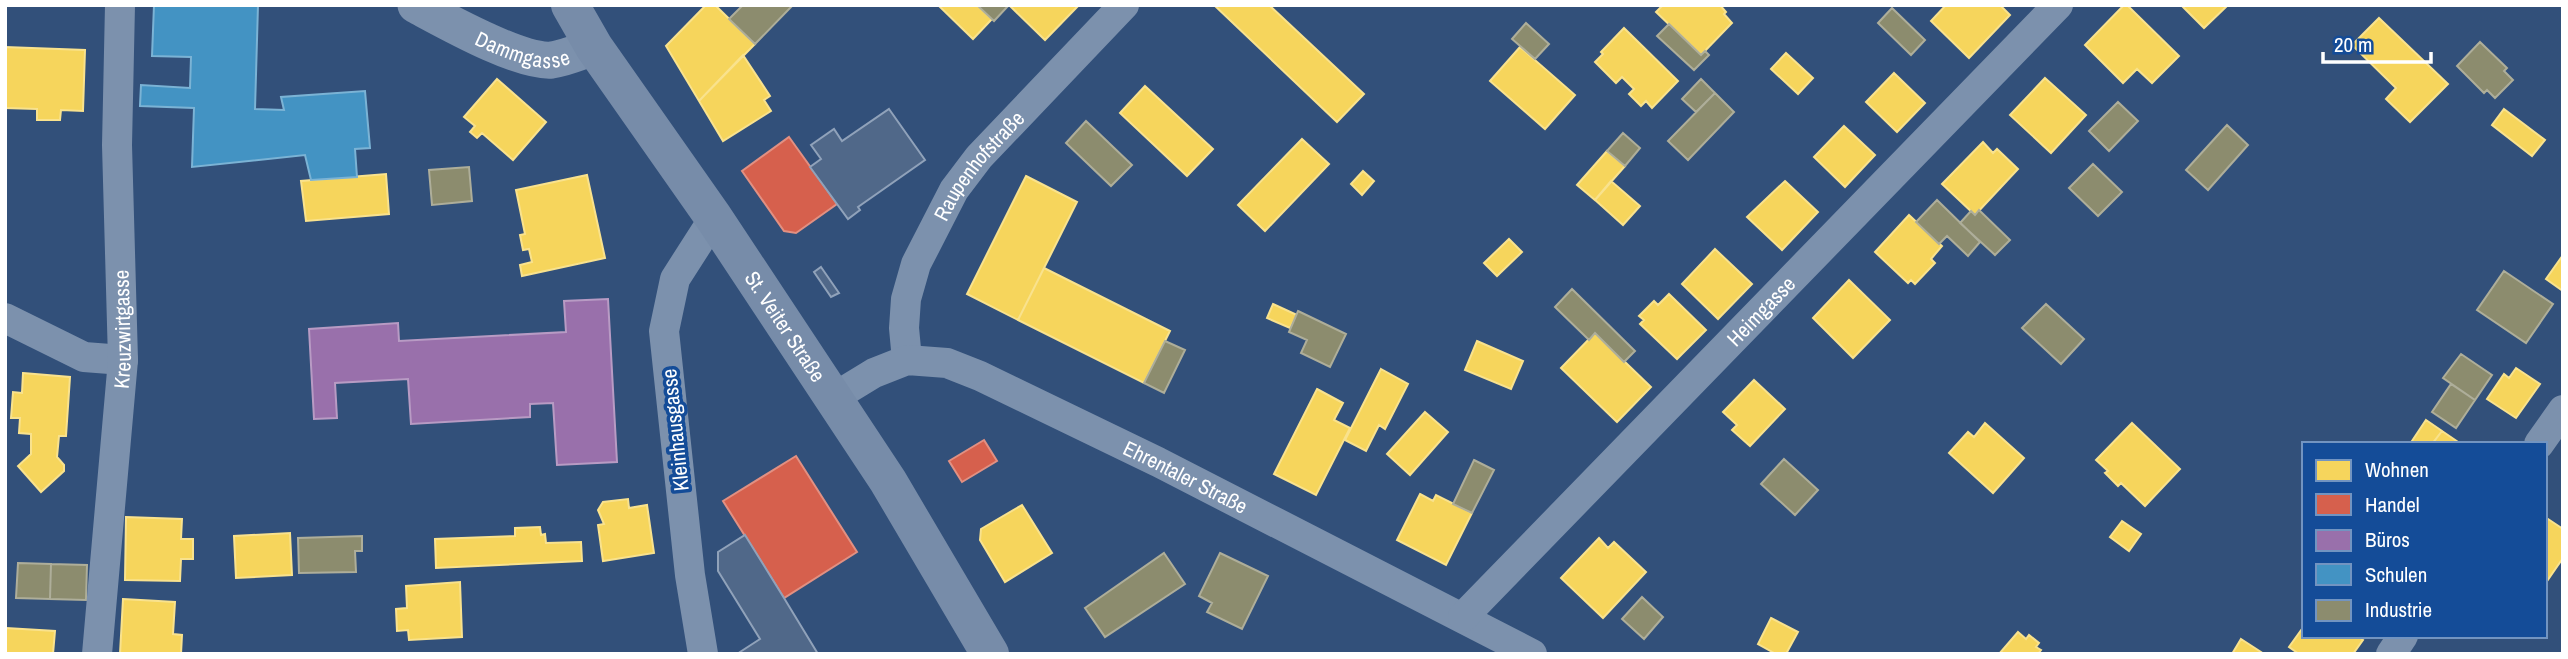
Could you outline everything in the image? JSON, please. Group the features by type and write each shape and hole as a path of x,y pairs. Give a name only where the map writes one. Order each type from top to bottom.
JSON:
{"main road":[{"name":"St. Veiter Straße","path":"570,5 594,47 713,218 888,481 990,654"}],"street":[{"name":"Kreuzwirtgasse","path":"97,654 122,360 117,145 120,5"},
{"name":"Dammgasse","path":"416,5 487,41 536,59 553,60 594,47"},
{"name":"Raupenhofstraße","path":"907,360 905,299 916,264 954,190 979,157 1124,5"},
{"name":"Heimgasse","path":"1463,617 2058,5"},
{"name":"Kleinhausgasse","path":"703,654 690,575 664,331 675,279 713,218"},
{"path":"5,318 85,357 122,360"},
{"name":"Ehrentaler Straße","path":"833,398 874,373 907,360 947,363 980,376 1170,468 1532,654"},
{"path":"2540,442 2563,410"},
{"path":"2391,654 2402,638"}],"building: Wohnen":[{"path":"706,5 715,5 755,44 699,101 666,46"},
{"path":"938,5 977,5 992,19 973,39"},
{"path":"1009,5 1078,5 1078,6 1045,40"},
{"path":"1214,5 1269,5 1364,94 1337,122"},
{"path":"1663,5 1720,5 1732,23 1701,55 1656,12"},
{"path":"1946,5 2000,5 2010,15 1969,58 1931,21"},
{"path":"2124,5 2179,56 2152,83 2137,69 2123,83 2085,45"},
{"path":"2181,5 2228,5 2204,28"},
{"path":"2379,18 2448,84 2410,122 2386,99 2396,88 2352,45"},
{"path":"1624,28 1678,81 1652,108 1646,101 1641,106 1629,94 1634,89 1622,77 1616,83 1595,62"},
{"path":"5,47 85,50 83,111 61,110 60,120 37,120 37,109 5,108"},
{"path":"1520,47 1575,95 1545,129 1490,81"},
{"path":"1786,53 1813,78 1798,94 1771,69"},
{"path":"743,55 770,96 764,100 771,111 723,141 699,101"},
{"path":"1894,73 1925,103 1897,132 1866,102"},
{"path":"2045,78 2086,115 2051,153 2010,115"},
{"path":"497,79 546,122 513,160 482,133 477,138 470,132 475,126 464,117"},
{"path":"1145,86 1213,149 1187,176 1120,113"},
{"path":"2504,109 2545,140 2532,156 2492,125"},
{"path":"1844,126 1875,155 1845,187 1814,157"},
{"path":"1302,139 1329,164 1265,231 1238,205"},
{"path":"1983,142 1993,153 1997,149 2018,169 1975,215 1942,184"},
{"path":"1607,151 1625,166 1595,200 1577,185"},
{"path":"1363,171 1374,181 1362,195 1351,184"},
{"path":"386,174 389,214 306,221 301,181"},
{"path":"587,175 605,258 522,276 520,265 532,262 529,249 523,250 520,235 525,234 516,190"},
{"path":"1026,176 1077,202 1018,320 967,294"},
{"path":"1611,181 1640,206 1623,225 1595,200"},
{"path":"1785,181 1818,212 1782,250 1747,217"},
{"path":"1909,215 1942,246 1931,259 1935,263 1915,284 1911,280 1908,283 1875,252"},
{"path":"1509,239 1522,252 1497,276 1484,263"},
{"path":"1715,249 1752,284 1718,319 1682,284"},
{"path":"2563,255 2563,291 2546,279"},
{"path":"1044,268 1170,331 1144,383 1018,320"},
{"path":"1849,280 1890,320 1853,358 1813,318"},
{"path":"1669,294 1706,330 1677,359 1640,324 1644,320 1639,316 1654,301 1658,305"},
{"path":"1273,304 1297,315 1290,328 1267,318"},
{"path":"1595,333 1651,387 1617,422 1561,368"},
{"path":"1477,341 1523,361 1511,389 1465,370"},
{"path":"2516,368 2540,384 2516,418 2487,399 2504,374 2509,378"},
{"path":"1381,369 1408,384 1385,429 1379,425 1366,451 1345,440"},
{"path":"23,373 70,377 66,436 59,436 57,457 64,465 64,471 41,492 18,466 31,454 31,434 19,433 20,418 11,418 13,392 22,393"},
{"path":"1754,380 1785,409 1750,446 1732,430 1737,425 1723,412"},
{"path":"1317,389 1343,403 1334,420 1350,428 1316,495 1274,474"},
{"path":"1425,412 1448,432 1410,475 1387,454"},
{"path":"2426,420 2442,431 2434,442 2411,442"},
{"path":"1985,423 2024,458 1993,493 1949,453 1968,432 1974,437"},
{"path":"2132,423 2180,469 2145,506 2121,483 2118,486 2096,460"},
{"path":"2442,431 2458,442 2434,442"},
{"path":"1420,494 1433,501 1436,495 1472,513 1446,565 1397,540"},
{"path":"628,499 629,508 647,505 654,553 603,561 598,525 604,524 598,510 603,502"},
{"path":"1022,505 1052,553 1005,582 980,540 981,529"},
{"path":"126,517 182,519 181,539 193,539 193,559 181,559 180,581 125,580"},
{"path":"2547,518 2563,529 2563,558 2547,581"},
{"path":"2122,521 2141,534 2129,551 2110,537"},
{"path":"540,527 541,535 545,534 546,543 581,542 582,561 436,568 435,539 515,536 515,528"},
{"path":"290,533 292,575 236,578 234,536"},
{"path":"1599,538 1608,548 1614,542 1646,572 1603,618 1561,578"},
{"path":"460,582 462,637 409,640 408,630 397,631 396,609 407,608 406,586"},
{"path":"123,599 175,602 173,634 182,635 181,654 120,654"},
{"path":"1771,618 1798,632 1786,654 1776,654 1758,644"},
{"path":"6,628 55,631 53,654 5,654"},
{"path":"2302,629 2302,638 2363,640 2353,654 2299,654 2289,647"},
{"path":"2018,632 2026,639 2029,635 2039,643 2036,647 2041,650 2038,654 1999,654"},
{"path":"2241,639 2264,654 2232,654"}],"building: Handel":[{"path":"789,137 837,204 796,233 784,231 742,171"},
{"path":"984,440 997,461 962,482 949,461"},
{"path":"796,456 857,552 784,598 723,501"}],"building: Büros":[{"path":"608,299 617,462 557,465 553,403 530,404 530,417 411,424 408,379 335,383 337,418 314,419 309,329 398,323 399,341 566,332 564,301"}],"building: Schulen":[{"path":"154,5 258,5 255,109 284,110 281,97 365,91 370,148 355,149 357,177 311,180 305,155 192,167 194,108 140,106 141,85 190,88 191,57 152,56"}],"building: Industrie":[{"path":"743,5 793,5 755,44 729,19"},
{"path":"977,5 1009,5 994,21"},
{"path":"1892,8 1925,40 1911,55 1878,23"},
{"path":"1526,23 1549,44 1535,59 1512,39"},
{"path":"1669,24 1701,55 1705,51 1709,55 1694,70 1657,36"},
{"path":"2480,42 2507,68 2504,71 2513,80 2495,98 2487,90 2484,93 2457,66"},
{"path":"1701,79 1715,93 1696,112 1682,99"},
{"path":"1715,93 1734,112 1688,160 1668,141"},
{"path":"2118,102 2138,121 2109,151 2089,131"},
{"path":"1086,121 1132,165 1111,186 1066,143"},
{"path":"2227,125 2248,145 2208,190 2186,170"},
{"path":"1623,133 1640,148 1625,166 1607,151"},
{"path":"2093,164 2122,192 2098,216 2069,188"},
{"path":"469,167 472,201 432,205 429,170"},
{"path":"1937,200 1980,242 1968,256 1947,236 1939,244 1916,222"},
{"path":"1979,210 2010,240 1995,255 1960,223 1971,211 1975,215"},
{"path":"2504,271 2553,304 2526,343 2477,310"},
{"path":"1572,289 1635,351 1624,362 1595,333 1589,340 1555,307"},
{"path":"2046,304 2084,339 2061,364 2022,328"},
{"path":"1298,311 1346,334 1330,367 1301,353 1307,340 1289,332"},
{"path":"1165,341 1185,350 1164,393 1144,383"},
{"path":"2461,354 2492,375 2475,400 2443,378"},
{"path":"2451,384 2475,400 2456,428 2432,412"},
{"path":"1784,459 1818,490 1795,515 1761,484"},
{"path":"1474,460 1494,470 1472,513 1453,504"},
{"path":"362,536 362,551 355,551 356,572 299,573 298,538"},
{"path":"1164,553 1185,584 1105,637 1085,608"},
{"path":"1220,553 1268,576 1242,629 1207,612 1212,603 1199,596"},
{"path":"18,563 51,564 50,599 16,598"},
{"path":"51,564 87,565 86,600 50,599"},
{"path":"1642,597 1663,617 1644,639 1622,619"}],"building: Sonstige":[{"path":"889,109 925,160 858,207 860,210 848,219 810,167 821,159 811,145 834,129 842,141"},
{"path":"821,267 839,293 831,297 814,272"},
{"path":"745,535 818,654 737,654 760,639 718,571 718,552"}]}
